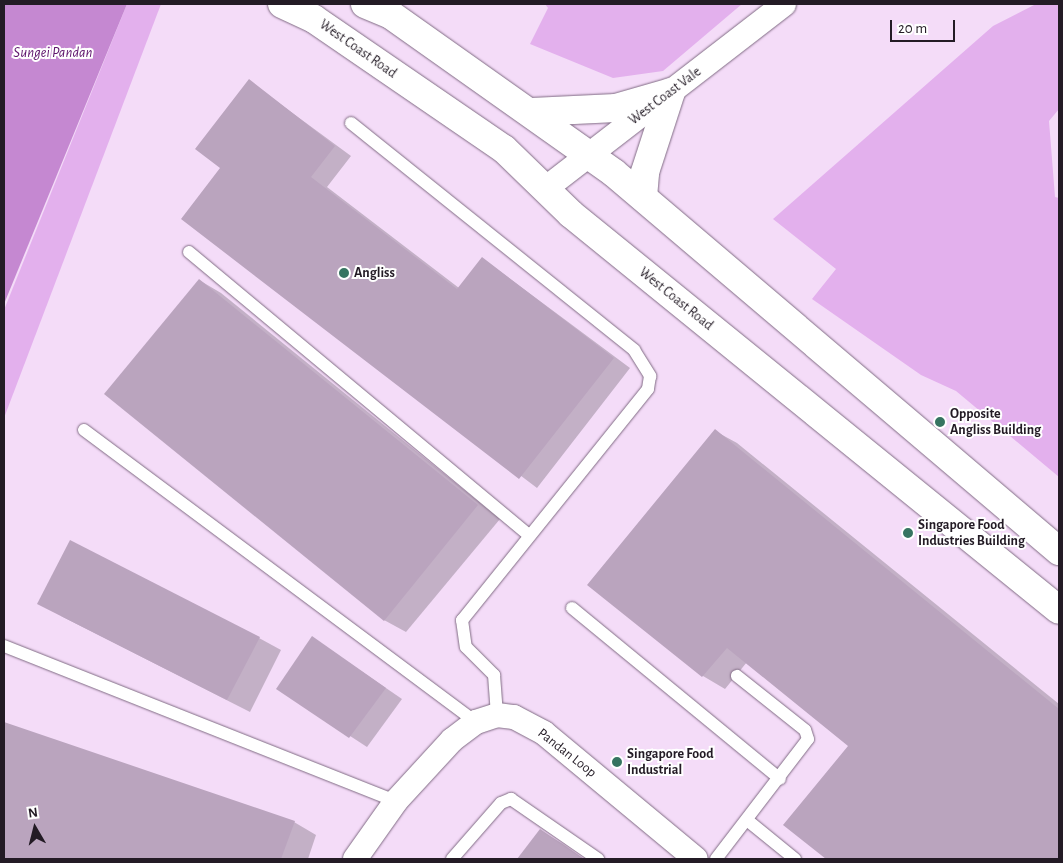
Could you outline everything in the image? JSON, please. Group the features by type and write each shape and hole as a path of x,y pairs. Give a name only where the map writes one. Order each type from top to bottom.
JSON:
{"main road":[{"name":"West Coast Road","path":"282,4 314,19 504,149 545,189 1059,610"},
{"path":"365,4 391,16 532,112 643,197 1059,551"},
{"path":"532,112 616,108 671,92"},
{"path":"643,197 645,172 671,92"}],"street":[{"name":"West Coast Vale","path":"545,189 784,4"},
{"name":"Pandan Loop","path":"486,719 514,717 544,733 696,859"},
{"path":"355,859 396,801 452,740 486,719"}],"lane":[{"path":"84,430 486,719 494,675 466,647 462,620 648,389 647,366 634,350 352,123"},
{"path":"189,252 529,535"},
{"path":"572,608 780,779"},
{"path":"4,646 396,801"},
{"path":"716,859 806,745 808,734 737,676"},
{"path":"452,859 500,803 511,799 598,859"},
{"path":"747,820 795,859"}],"shaded area":[{"path":"127,4 161,4 4,418 4,310"},
{"path":"545,4 742,4 663,71 613,78 530,44 548,8"},
{"path":"1036,4 1059,4 1059,109 1049,121 1055,197 1059,198 1059,477 956,391 921,375 812,299 836,269 773,219 993,26"}],"water":[{"name":"Sungei Pandan","path":"4,4 127,4 4,304"}],"building":[{"name":"Angliss","path":"249,79 335,146 311,177 457,289 482,257 614,358 519,479 181,219 220,168 195,149"},
{"path":"199,279 478,505 384,621 104,394"},
{"path":"715,429 1059,709 1059,859 826,859 783,825 848,746 727,648 702,677 587,585"},
{"path":"70,540 260,637 227,700 37,604"},
{"path":"312,636 386,688 349,738 276,689"},
{"path":"4,722 295,821 281,859 4,859"},
{"path":"540,829 584,859 517,859"}],"place":[{"name":"Angliss","path":"344,273"},
{"name":"Opposite Angliss Building","path":"940,422"},
{"name":"Singapore Food Industries Building","path":"908,533"},
{"name":"Singapore Food Industrial","path":"617,762"}]}
